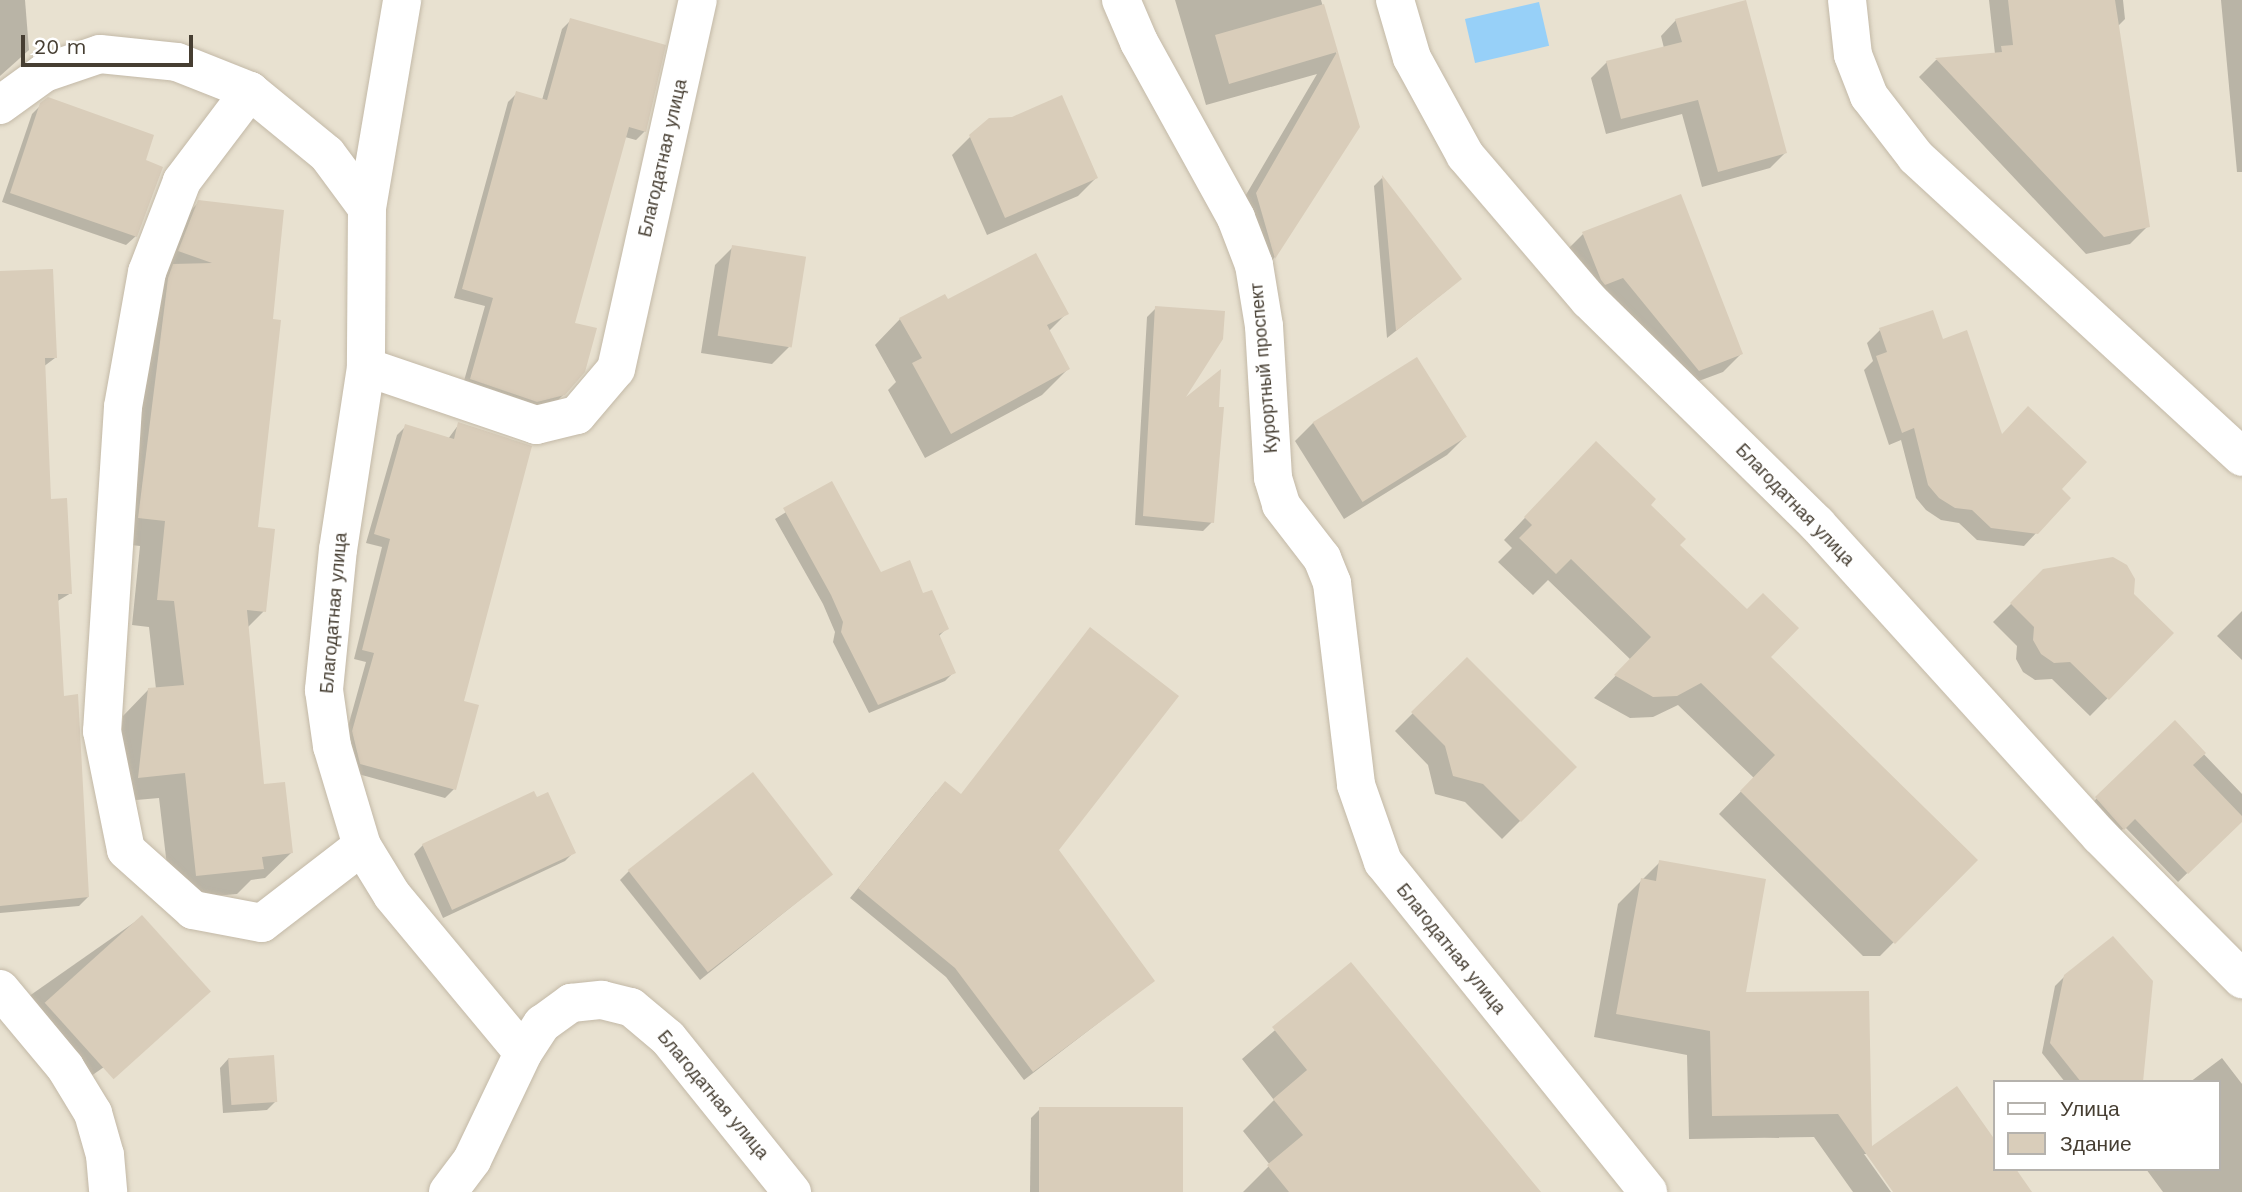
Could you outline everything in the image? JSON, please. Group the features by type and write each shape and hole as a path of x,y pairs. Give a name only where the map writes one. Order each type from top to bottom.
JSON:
{"street":[{"name":"Благодатная улица","path":"402,0 367,208 366,367 338,550 324,690 332,746 362,846 392,895 523,1053"},
{"name":"Благодатная улица","path":"366,367 536,425 577,415 616,369 698,0"},
{"name":"Курортный проспект","path":"1121,0 1139,42 1236,218 1254,265 1264,326 1273,478 1281,505 1322,558 1332,583"},
{"name":"Благодатная улица","path":"1395,0 1412,58 1465,155 1590,300 1817,524 2100,836 2242,979"},
{"path":"1847,0 1853,55 1869,96 1916,157 2242,457"},
{"path":"0,105 44,73 100,54 177,62 250,91 327,154 367,208"},
{"path":"250,91 183,181 146,272 123,407 102,731 126,850 193,910 262,923 362,846"},
{"name":"Благодатная улица","path":"1332,583 1356,785 1383,862 1648,1192"},
{"path":"0,989 65,1067 93,1112 105,1155 108,1192"},
{"name":"Благодатная улица","path":"447,1192 472,1160 523,1053 542,1024 571,1003 601,1000 631,1007 668,1038 792,1192"}],"shaded area":[{"path":"0,0 2242,0 2242,1192 0,1192"}],"water":[{"path":"1539,2 1549,46 1475,63 1465,19"}],"building":[{"path":"1746,0 1787,153 1718,172 1698,100 1621,119 1606,61 1682,42 1675,19"},
{"path":"2008,0 2115,0 2150,227 2104,237 1935,58 2002,52 2001,46 2013,45"},
{"path":"1324,4 1360,127 1275,259 1256,193 1337,52 1229,84 1215,35"},
{"path":"570,18 666,45 646,132 629,127 575,323 597,328 585,372 565,395 537,402 470,379 493,298 462,289 516,91 547,100"},
{"path":"1062,95 1098,178 1005,218 969,135 989,118 1012,117"},
{"path":"48,97 154,135 146,160 163,167 137,237 10,193 40,103"},
{"path":"1382,175 1462,279 1396,331"},
{"path":"1681,194 1743,354 1699,371 1623,278 1605,285 1582,232"},
{"path":"198,200 284,210 273,319 281,320 258,527 275,529 266,612 247,610 264,784 285,782 293,853 262,857 264,869 196,876 185,773 138,778 148,688 184,685 174,601 157,600 165,521 138,518 168,278 173,264 212,263 178,251"},
{"path":"732,245 806,257 792,348 718,336"},
{"path":"1036,253 1069,314 1047,325 1070,369 951,434 912,363 922,358 899,318 945,294 948,299"},
{"path":"53,269 57,358 45,358 51,499 67,498 72,594 58,594 64,696 78,694 89,897 0,906 0,271"},
{"path":"1155,306 1225,311 1223,339 1186,397 1221,369 1219,407 1224,407 1214,523 1143,516"},
{"path":"1933,310 1943,339 1967,330 2002,434 2028,406 2087,462 2062,489 2071,498 2038,534 1991,528 1972,510 1955,508 1939,498 1928,485 1914,428 1902,433 1876,356 1887,352 1879,328"},
{"path":"1417,357 1467,437 1363,502 1313,422"},
{"path":"458,422 532,446 464,701 479,705 456,790 360,764 352,731 374,653 362,650 390,539 374,534 405,424 454,439"},
{"path":"1596,441 1656,499 1651,505 1686,539 1680,545 1747,609 1763,593 1799,628 1771,657 1978,860 1895,944 1740,791 1775,755 1701,683 1677,696 1653,697 1614,675 1651,637 1571,559 1556,574 1519,538 1532,525 1524,517"},
{"path":"832,481 881,572 910,560 923,593 932,590 949,629 939,634 956,673 878,705 841,632 843,622 831,595 783,508"},
{"path":"2113,557 2127,565 2135,579 2134,594 2174,633 2109,700 2070,662 2054,663 2041,654 2033,640 2034,627 2010,603 2043,569"},
{"path":"1090,627 1179,696 1059,850 1155,981 1033,1072 955,968 858,888 945,781 961,794"},
{"path":"1467,657 1577,767 1521,822 1483,784 1453,776 1445,746 1411,712"},
{"path":"2175,720 2206,753 2193,765 2242,816 2242,822 2188,874 2135,819 2124,830 2095,797"},
{"path":"753,772 833,874 708,972 628,870"},
{"path":"534,791 537,797 548,792 576,853 452,910 422,844"},
{"path":"1659,860 1766,879 1746,992 1869,991 1872,1146 1957,1086 1994,1139 1994,1171 2017,1171 2032,1192 1893,1192 1838,1114 1712,1116 1710,1031 1616,1014 1641,878 1656,881"},
{"path":"142,915 211,992 114,1079 45,1003"},
{"path":"2113,936 2153,981 2143,1080 2079,1080 2050,1043 2064,975"},
{"path":"1351,962 1541,1192 1289,1192 1267,1165 1303,1135 1273,1099 1307,1070 1272,1027"},
{"path":"274,1055 277,1102 231,1105 228,1058"},
{"path":"1039,1107 1183,1107 1183,1192 1039,1192"}]}
